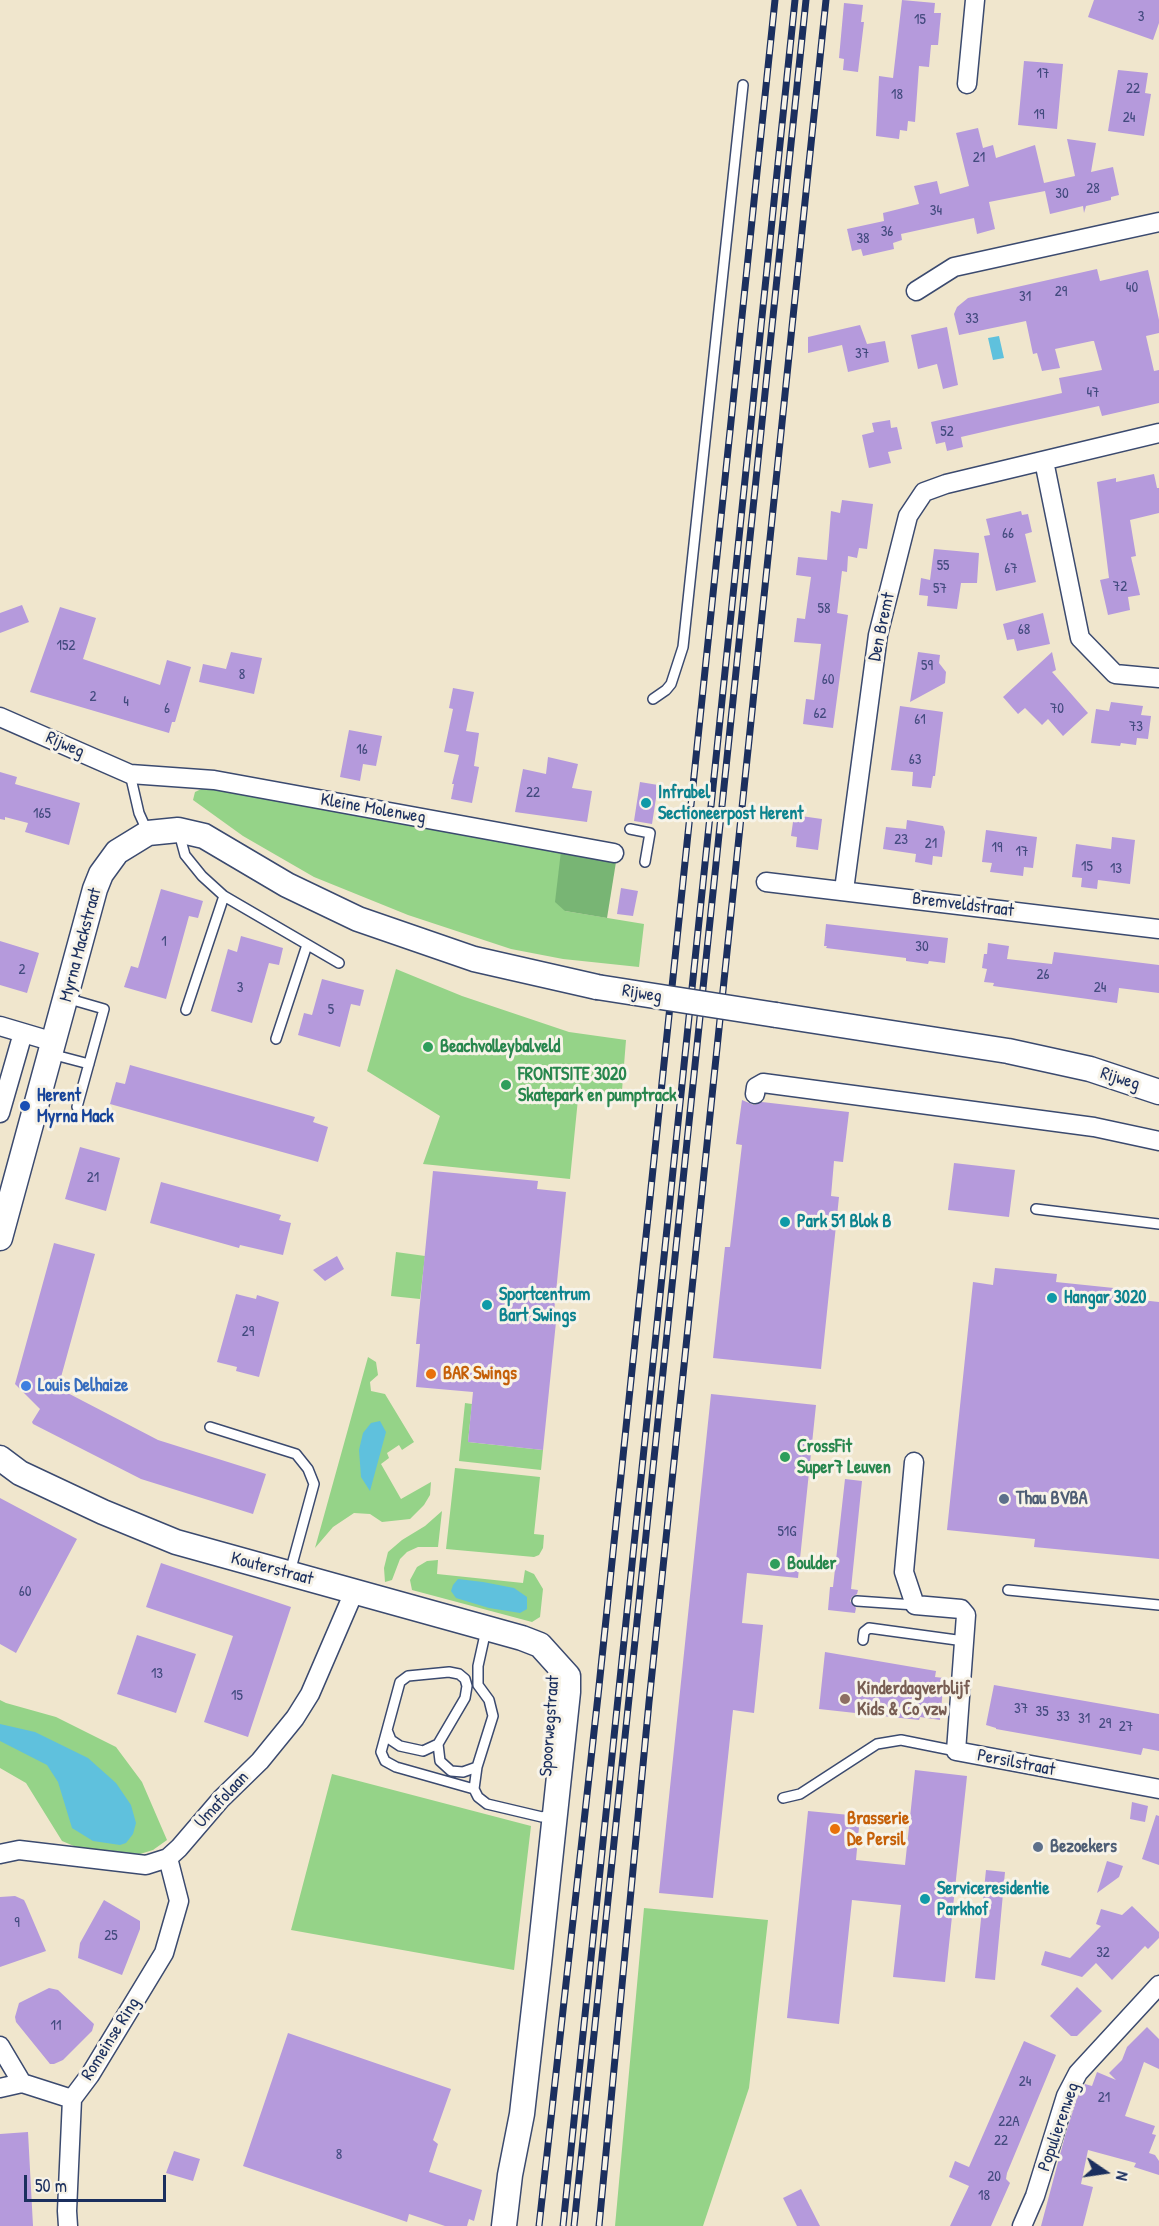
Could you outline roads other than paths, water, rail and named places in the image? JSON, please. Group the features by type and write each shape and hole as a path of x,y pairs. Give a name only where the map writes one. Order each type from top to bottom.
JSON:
{"street":[{"path":"967,84 975,0"},
{"path":"916,291 954,267 1159,222"},
{"name":"Den Bremt","path":"844,890 878,636 908,516 924,492 946,484 1159,433"},
{"path":"1044,461 1080,638 1115,674 1159,678"},
{"name":"Rijweg","path":"0,717 130,774"},
{"name":"Kleine Molenweg","path":"130,774 214,780 615,853"},
{"name":"Rijweg","path":"148,833 178,830 192,832 214,840 287,885 358,919 474,959 597,987 1008,1051 1090,1070 1159,1092"},
{"name":"Myrna Mackstraat","path":"0,1238 95,889 101,874 117,852 148,833"},
{"name":"Bremveldstraat","path":"766,882 1159,929"},
{"path":"0,1026 23,1033 52,1048"},
{"path":"0,1113 23,1033"},
{"path":"755,1094 756,1087 763,1083 1094,1127 1159,1141"},
{"name":"Kouterstraat","path":"0,1458 20,1473 139,1528 176,1542 486,1628 540,1646 552,1657"},
{"path":"914,1462 903,1572 915,1605"},
{"name":"Umafolaan","path":"168,1858 220,1799 260,1761 295,1718 310,1694 354,1592"},
{"name":"Persilstraat","path":"915,1605 961,1609 966,1615 956,1751 1159,1789"},
{"name":"Spoorwegstraat","path":"492,2226 568,1692 568,1676 552,1657"},
{"name":"Spoorwegstraat","path":"504,2226 523,2103 549,1815"},
{"path":"0,1854 19,1850 146,1865 168,1858"},
{"name":"Romeinse Ring","path":"68,2226 72,2099 90,2075 164,1953 179,1901 168,1858"},
{"name":"Populierenweg","path":"1022,2226 1035,2196 1066,2096 1078,2073 1159,1985"},
{"path":"0,2046 22,2083"},
{"path":"0,2088 22,2083 72,2099"}],"lane":[{"path":"653,699 671,684 683,647 743,85"},
{"path":"130,774 140,813 148,833"},
{"path":"178,830 185,855 202,876 224,896 339,963"},
{"path":"630,830 650,833 645,862"},
{"path":"186,1010 224,896"},
{"path":"276,1039 307,945"},
{"path":"66,998 104,1009 77,1107"},
{"path":"52,1048 89,1064"},
{"path":"1036,1209 1159,1224"},
{"path":"210,1427 296,1454 308,1469 314,1484 290,1574"},
{"path":"1008,1590 1159,1605"},
{"path":"857,1601 915,1605"},
{"path":"486,1628 478,1666 478,1685 489,1700 493,1716 477,1767 474,1789 478,1797 487,1804 549,1815"},
{"path":"863,1640 864,1632 869,1628 964,1641"},
{"path":"387,1730 391,1740 400,1746 423,1751 438,1744 465,1698 467,1686 465,1679 459,1674 420,1673 408,1676 400,1682 381,1752 385,1761 396,1767 474,1789"},
{"path":"783,1798 800,1794 819,1779 877,1744 900,1740 956,1751"},
{"path":"438,1744 440,1761 451,1771 463,1772 477,1767"}],"water":[{"path":"999,336 1004,358 993,360 988,338"},
{"path":"380,1421 386,1432 370,1491 361,1477 359,1450 363,1433 371,1423"},
{"path":"458,1579 514,1588 527,1597 527,1609 520,1613 489,1608 456,1598 451,1591"},
{"path":"0,1724 35,1732 88,1758 116,1783 131,1805 136,1823 133,1834 126,1843 120,1845 93,1841 72,1828 58,1782 47,1765 0,1741"}],"railway":[{"path":"539,2226 598,1696 775,0"},
{"path":"563,2226 795,0"},
{"path":"574,2226 806,0"},
{"path":"599,2226 649,1702 826,0"}],"place":[{"name":"Infrabel Sectioneerpost Herent","path":"646,803"},
{"name":"Beachvolleybalveld","path":"428,1047"},
{"name":"FRONTSITE 3020 Skatepark en pumptrack","path":"506,1085"},
{"name":"Herent Myrna Mack","path":"25,1106"},
{"name":"Park 51 Blok B","path":"785,1222"},
{"name":"Hangar 3020","path":"1052,1298"},
{"name":"Sportcentrum Bart Swings","path":"487,1305"},
{"name":"BAR Swings","path":"431,1374"},
{"name":"Louis Delhaize","path":"26,1386"},
{"name":"CrossFit Super7 Leuven","path":"785,1457"},
{"name":"Thau BVBA","path":"1004,1499"},
{"name":"Boulder","path":"775,1564"},
{"name":"Kinderdagverblijf Kids & Co vzw","path":"845,1699"},
{"name":"Brasserie De Persil","path":"835,1829"},
{"name":"Bezoekers","path":"1038,1847"},
{"name":"Serviceresidentie Parkhof","path":"925,1899"}]}
